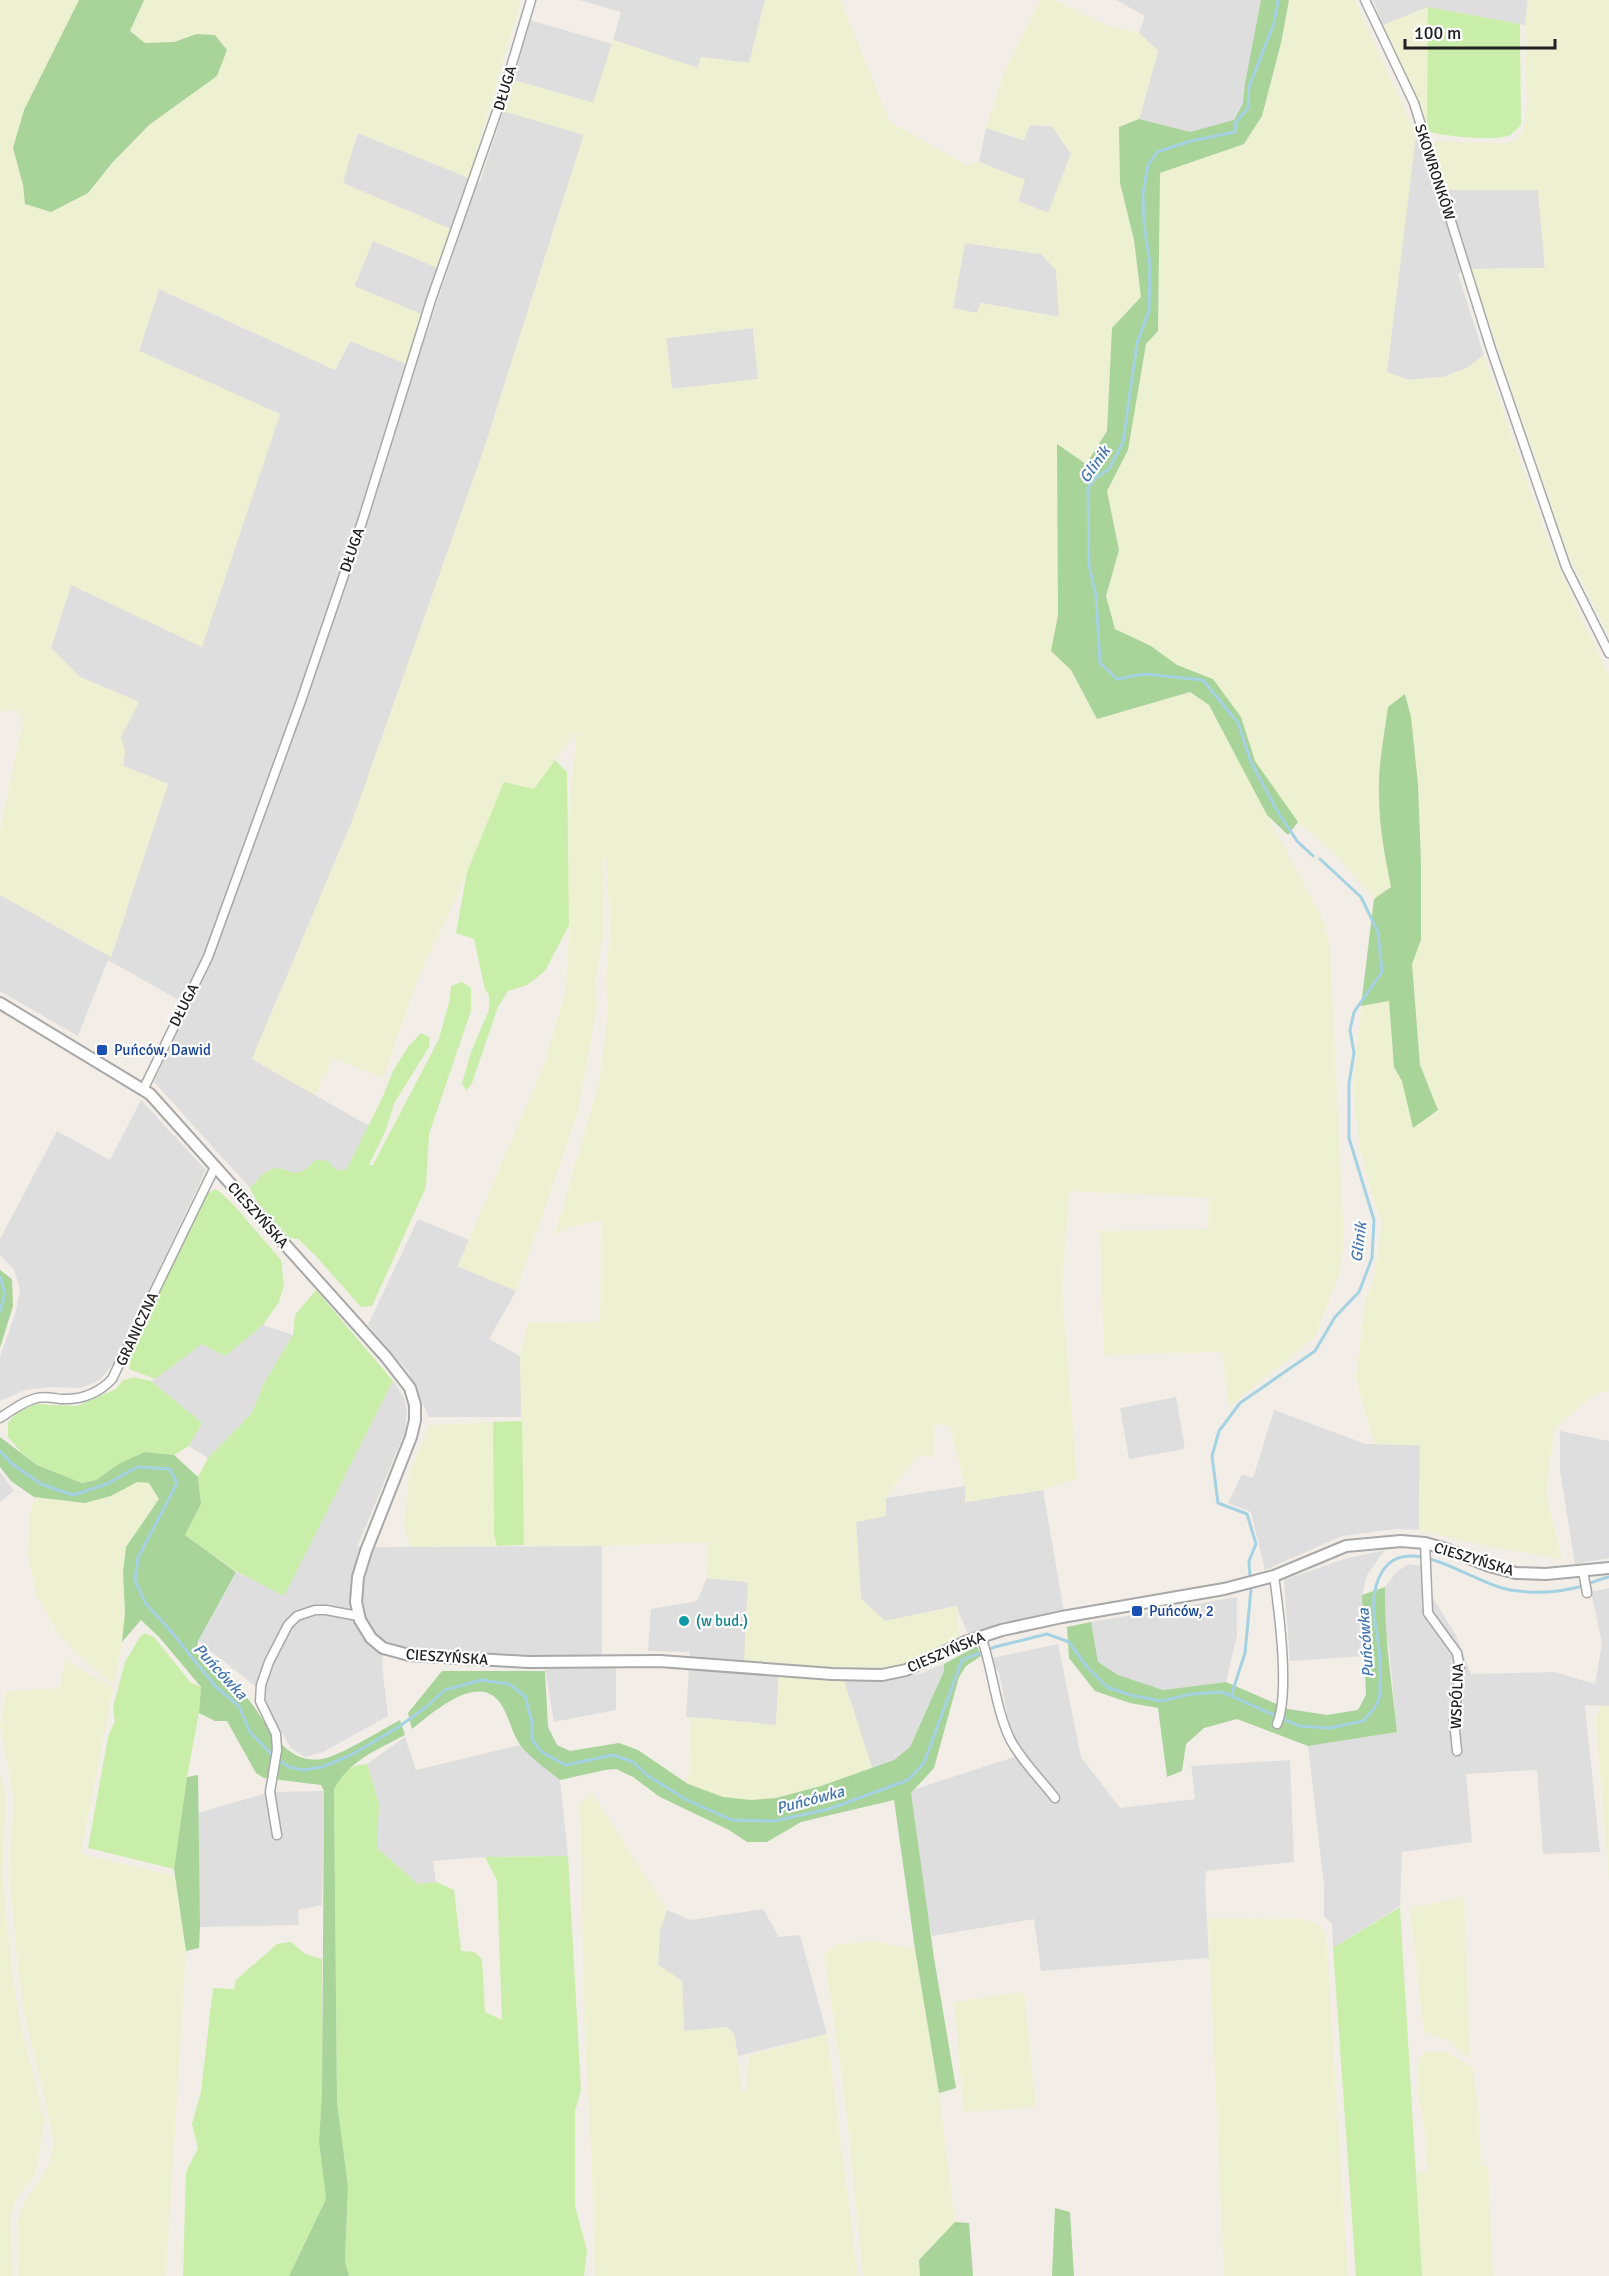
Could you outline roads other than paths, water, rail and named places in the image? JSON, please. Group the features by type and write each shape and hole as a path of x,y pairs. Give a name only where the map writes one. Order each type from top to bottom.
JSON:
{"street":[{"name":"DŁUGA","path":"144,1088 208,957 301,701 358,533 431,300 502,98 531,0"},
{"name":"SKOWRONKÓW","path":"1365,0 1414,103 1491,349 1566,567 1609,653"},
{"name":"CIESZYŃSKA","path":"0,1003 144,1088 386,1357 410,1388 415,1420 411,1437 361,1566 356,1589 358,1616 366,1632 376,1643 399,1653 416,1656 528,1662 693,1663 849,1675 882,1675 906,1670 983,1640 1062,1617 1224,1589 1274,1576 1346,1546 1401,1541 1516,1573 1584,1575 1609,1568"},
{"name":"GRANICZNA","path":"0,1418 36,1398 71,1399 90,1395 112,1379 215,1167"},
{"name":"WSPÓLNA","path":"1425,1547 1428,1613 1457,1653 1460,1669 1454,1721 1457,1751"},
{"path":"1584,1575 1587,1593"},
{"path":"1274,1576 1280,1618 1281,1713 1276,1724"},
{"path":"277,1835 270,1792 277,1750 276,1734 260,1701 261,1685 268,1662 288,1625 297,1616 315,1610 326,1610 358,1616"},
{"path":"983,1640 999,1707 1011,1741 1027,1767 1055,1798"}],"waterway":[{"name":"Glinik","path":"1278,0 1274,23 1249,87 1248,108 1236,122 1235,132 1191,141 1157,152 1148,165 1143,193 1144,224 1150,264 1149,311 1137,343 1123,442 1109,469 1095,478 1088,488 1089,565 1096,596 1100,663 1117,679 1145,674 1203,680 1238,723 1251,762 1276,809 1297,841 1313,856"},
{"name":"Glinik","path":"1250,1578 1249,1561 1256,1544 1247,1514 1218,1503 1212,1456 1219,1431 1240,1403 1315,1351 1335,1317 1359,1292 1372,1258 1374,1220 1349,1138 1349,1083 1354,1053 1350,1030 1354,1012 1382,972 1378,932 1361,897 1320,859"},
{"name":"Puńcówka","path":"0,1277 5,1294 0,1311"},
{"name":"Puńcówka","path":"0,1451 12,1464 41,1484 73,1495 107,1484 137,1467 170,1469 177,1483 138,1558 135,1580 146,1604 216,1687 239,1706 250,1732 273,1756"},
{"name":"Puńcówka","path":"278,1759 289,1767 303,1770 322,1767 351,1755 397,1728 445,1690 481,1680 509,1684 525,1696 532,1722 532,1740 542,1752 565,1765 613,1755 633,1762 648,1776 687,1800 732,1820 774,1821 829,1809 908,1780 924,1763 962,1660 995,1647 1047,1634 1069,1642 1087,1667 1107,1687 1130,1695 1162,1701 1191,1694 1222,1692 1299,1726 1330,1728 1363,1721 1378,1702 1380,1668 1374,1613 1376,1586 1386,1567 1399,1558 1416,1556 1435,1561 1494,1585 1517,1591 1562,1590 1609,1577"},
{"name":"Glinik","path":"1231,1696 1245,1653 1251,1589"}],"place":[{"name":"Puńców, Dawid","path":"102,1050"},
{"name":"Puńców, 2","path":"1137,1611"},
{"name":"(w bud.)","path":"684,1621"}]}
